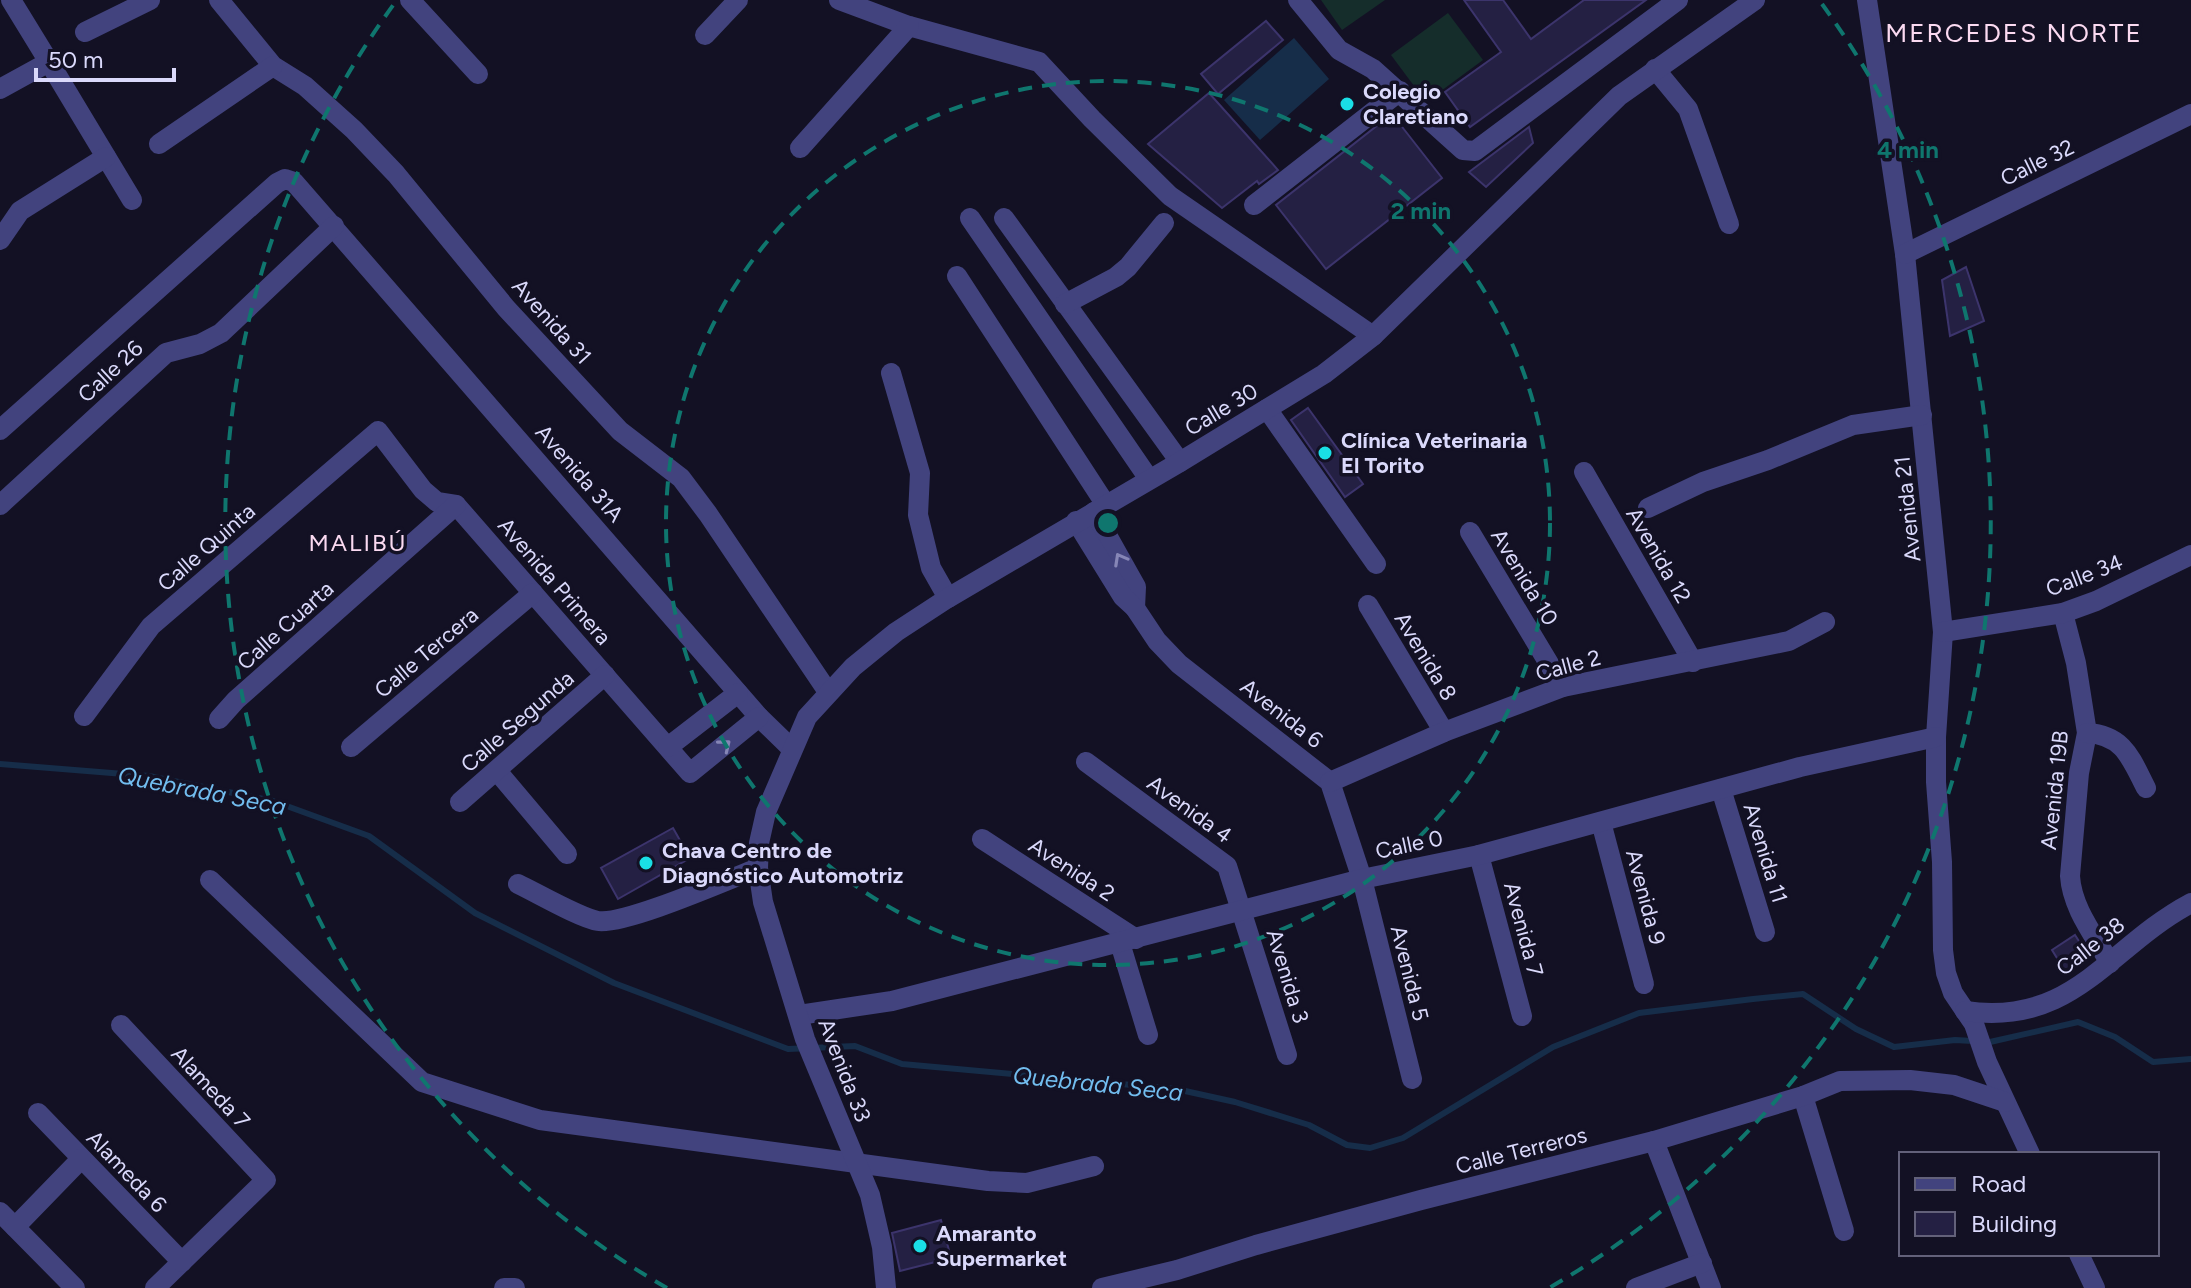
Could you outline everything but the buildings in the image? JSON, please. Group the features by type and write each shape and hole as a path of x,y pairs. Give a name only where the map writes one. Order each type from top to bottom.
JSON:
{"street":[{"path":"11,0 132,200"},
{"path":"85,32 150,0"},
{"name":"Avenida 31","path":"219,0 273,66 305,86 354,130 396,174 506,308 620,431 681,478 828,692"},
{"path":"410,0 478,74"},
{"path":"705,35 738,0"},
{"path":"839,0 909,26 1039,62 1170,196 1373,336"},
{"path":"1298,0 1339,50 1373,69 1463,150 1475,151 1678,0"},
{"name":"Calle 30","path":"758,868 759,843 766,812 807,717 853,667 896,632 948,598 1324,374 1373,336 1619,96 1755,0"},
{"name":"Avenida 21","path":"1867,0 1905,254 1943,632 1936,782 1946,973 1953,993 1970,1018 2029,1152"},
{"path":"800,148 909,26"},
{"path":"0,89 49,62"},
{"path":"159,144 273,66"},
{"path":"1655,69 1688,109 1729,224"},
{"path":"1254,205 1400,91"},
{"name":"Calle 32","path":"1905,254 2191,114"},
{"path":"0,240 20,211 106,157"},
{"name":"Avenida 31A","path":"0,430 277,183 285,179 294,182 759,717 792,749"},
{"path":"970,218 1149,479"},
{"path":"1004,218 1180,462"},
{"path":"1065,304 1116,277 1164,223"},
{"name":"Calle 26","path":"0,505 166,353 200,344 221,333 334,226"},
{"name":"Avenida 6","path":"957,276 1136,587 1135,608 1157,641 1179,664 1330,782"},
{"path":"891,373 920,473 918,515 931,568 948,598"},
{"path":"1267,409 1376,564"},
{"path":"1648,508 1703,482 1768,460 1853,425 1922,415"},
{"name":"Avenida Primera","path":"378,431 423,490 437,502 456,505 690,773 759,717"},
{"name":"Calle Quinta","path":"84,716 151,626 378,431"},
{"name":"Avenida 12","path":"1584,472 1693,662"},
{"name":"Calle Cuarta","path":"219,719 236,700 456,505"},
{"name":"Avenida 10","path":"1470,532 1563,687"},
{"name":"Calle 34","path":"1943,632 2063,613 2096,601 2191,555"},
{"name":"Calle Tercera","path":"351,747 533,593"},
{"name":"Avenida 8","path":"1368,605 1444,732"},
{"name":"Avenida 19B","path":"2063,613 2076,663 2087,733 2079,773 2071,892 2110,963"},
{"name":"Calle 2","path":"1330,782 1444,732 1563,687 1789,641 1825,622"},
{"name":"Calle Segunda","path":"460,802 605,675"},
{"path":"668,747 738,693"},
{"path":"2087,733 2103,734 2123,746 2146,788"},
{"name":"Calle 0","path":"799,1015 892,1001 1362,879 1479,855 1800,767 1936,737"},
{"name":"Avenida 4","path":"1086,762 1227,866 1243,911"},
{"path":"497,771 567,854"},
{"path":"1330,782 1362,879"},
{"name":"Avenida 11","path":"1721,789 1765,932"},
{"name":"Avenida 9","path":"1601,822 1644,984"},
{"name":"Avenida 2","path":"982,839 1128,941"},
{"name":"Avenida 7","path":"1479,855 1522,1016"},
{"path":"518,884 595,921 610,921 758,868"},
{"name":"Avenida 33","path":"758,868 763,902 805,1039 870,1195 882,1247 886,1288"},
{"name":"Avenida 5","path":"1362,879 1412,1079"},
{"path":"210,880 422,1082 540,1120 988,1181 1027,1183 1094,1166"},
{"name":"Calle 38","path":"1970,1018 2026,1010 2065,996 2142,935 2191,903"},
{"name":"Avenida 3","path":"1243,911 1287,1055"},
{"path":"1128,941 1148,1035"},
{"name":"Alameda 7","path":"121,1025 266,1180 182,1262"},
{"path":"1954,1085 1985,1056"},
{"name":"Calle Terreros","path":"1102,1288 1177,1270 1421,1200 1654,1141 1803,1096 1840,1081 1910,1080 1954,1085 2005,1102"},
{"path":"1803,1096 1844,1231"},
{"name":"Alameda 6","path":"38,1113 182,1262"},
{"path":"1654,1141 1711,1288"},
{"path":"15,1227 81,1159"},
{"path":"0,1212 75,1288"},
{"path":"882,1247 899,1288"},
{"path":"2080,1256 2095,1288"},
{"path":"155,1288 182,1262"},
{"path":"1636,1288 1702,1263"},
{"path":"504,1288 515,1288"}],"green space":[{"path":"1321,0 1385,0 1342,30"},
{"path":"1448,13 1483,60 1426,102 1391,55"}],"water":[{"path":"1294,38 1329,79 1260,140 1224,100"}],"waterway":[{"name":"Quebrada Seca","path":"0,764 149,776 273,801 369,836 475,913 614,983 788,1049 855,1046 902,1064 1176,1089 1235,1102 1309,1125 1347,1145 1370,1148 1403,1138 1553,1047 1639,1013 1753,999 1803,994 1856,1029 1894,1047 1955,1040 1990,1042 2078,1022 2115,1037 2153,1062 2191,1059"}],"place":[{"name":"Colegio Claretiano","path":"1347,104"},
{"name":"Clínica Veterinaria El Torito","path":"1325,453"},
{"name":"Chava Centro de Diagnóstico Automotriz","path":"646,863"},
{"name":"Amaranto Supermarket","path":"920,1246"}],"district":[{"name":"MERCEDES NORTE","path":"2014,33"},
{"name":"MALIBÚ","path":"358,543"}]}
